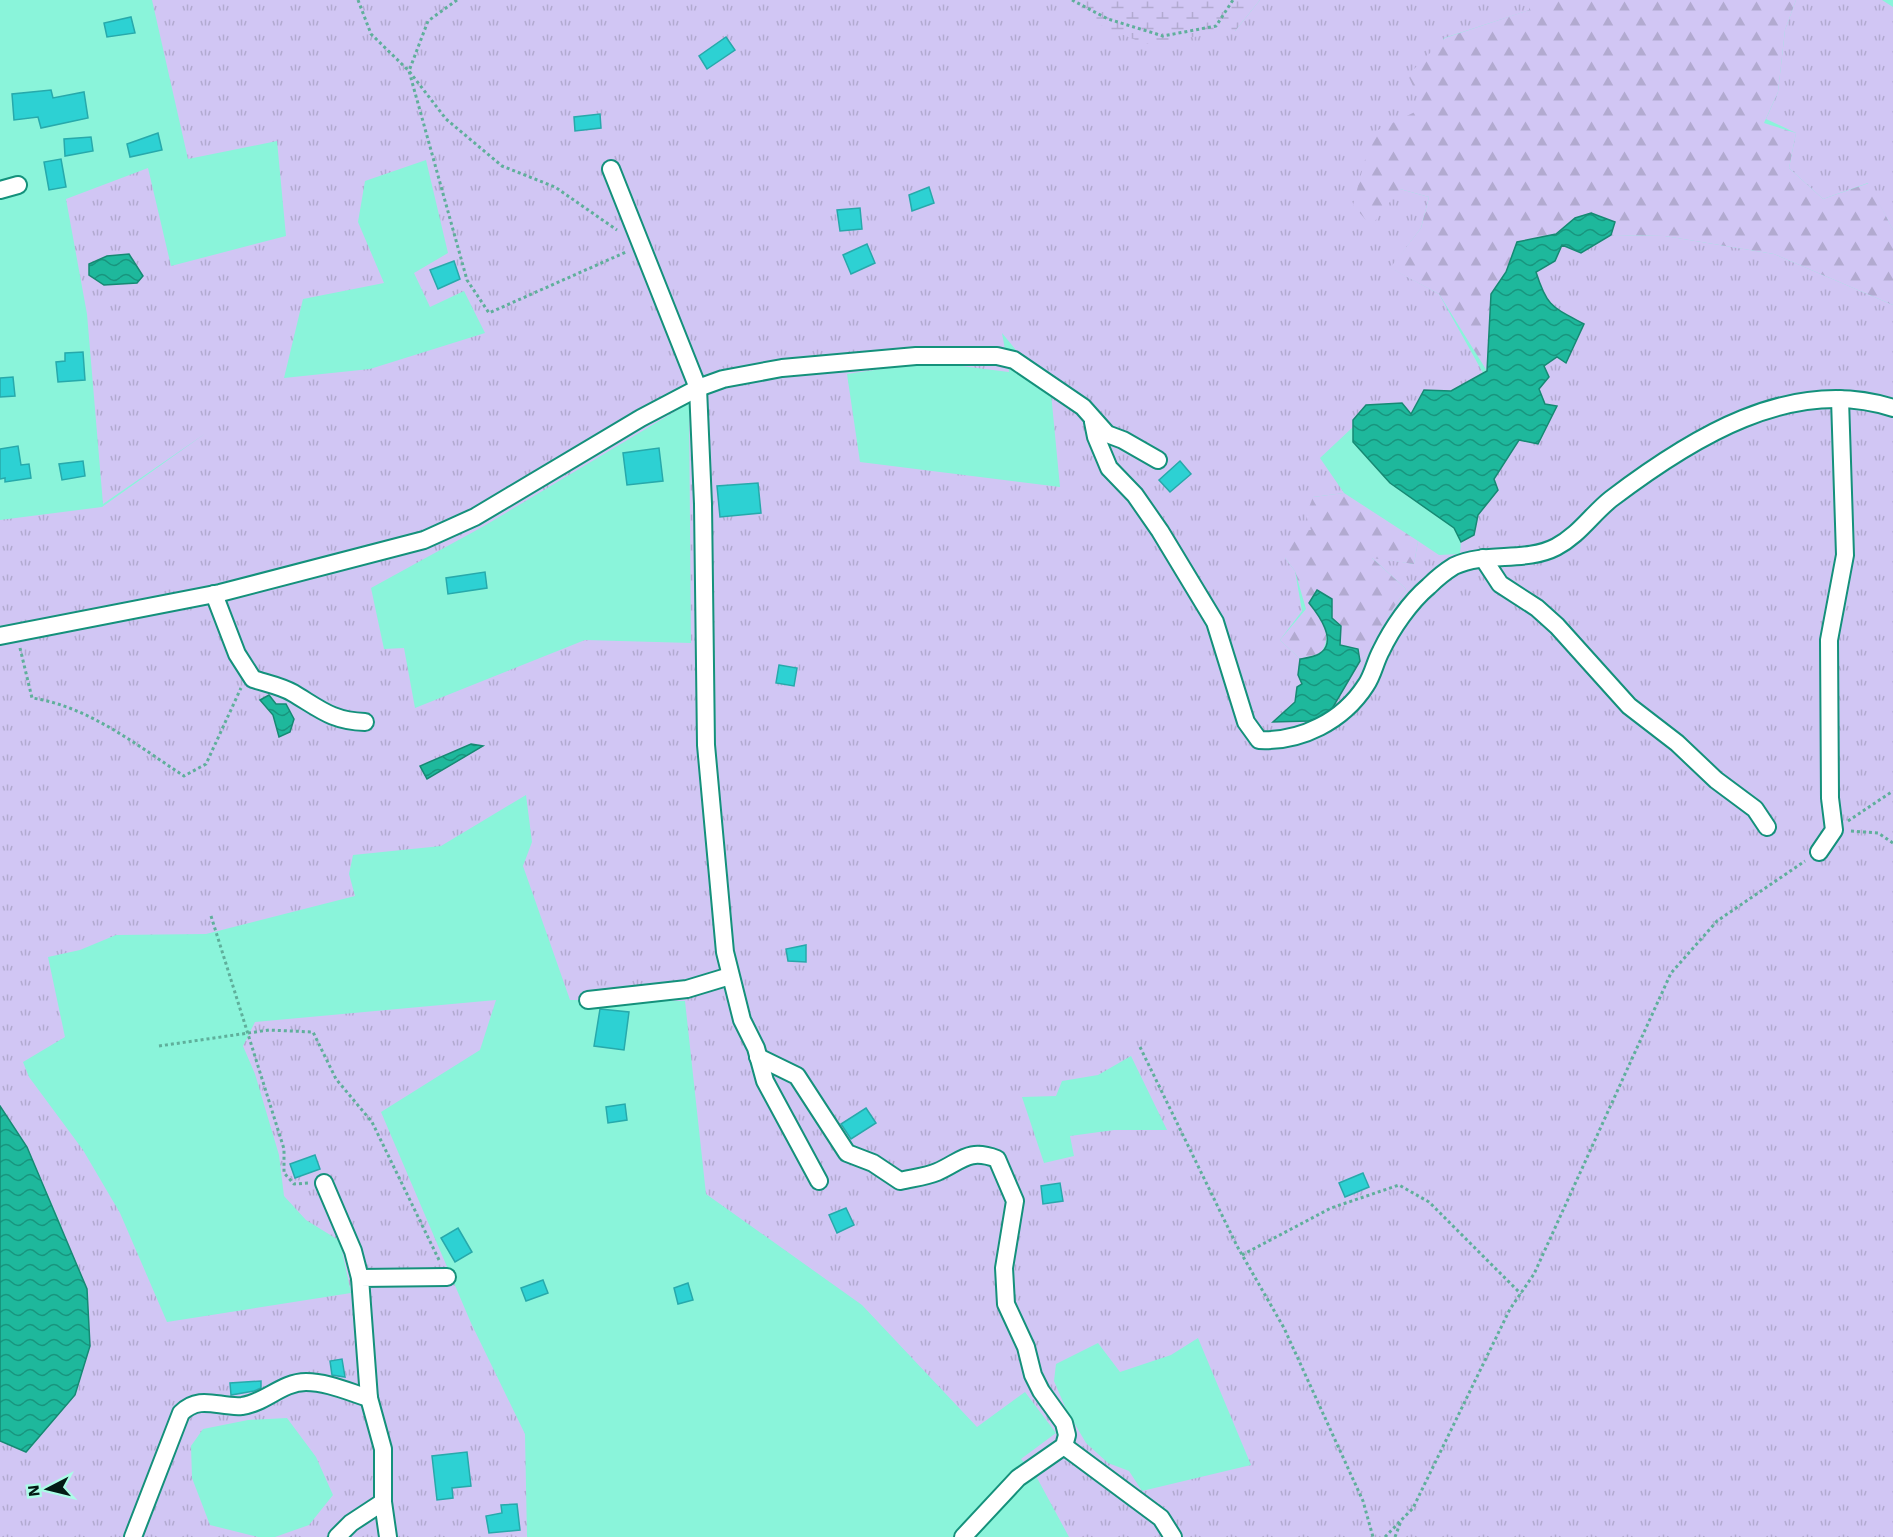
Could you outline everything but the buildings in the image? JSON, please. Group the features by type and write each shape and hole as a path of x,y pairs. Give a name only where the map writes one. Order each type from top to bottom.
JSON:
{"street":[{"path":"611,169 698,388 703,504 706,745 720,922 730,976 742,1020 765,1082 819,1181"},
{"path":"0,190 18,185"},
{"path":"0,636 214,594 424,540 475,517 641,418 698,388 733,377 782,368 916,356 998,356 1014,360 1028,368 1083,407 1107,434 1124,440 1158,460"},
{"path":"1092,418 1096,437 1109,468 1135,495 1160,531 1215,622 1246,722 1259,740 1280,741 1317,730 1346,709 1367,684 1391,634 1428,587 1455,566 1483,558 1519,557 1555,547 1579,531 1609,501 1655,468 1717,431 1766,409 1820,398 1869,400 1893,408"},
{"path":"1819,852 1834,830 1830,798 1830,640 1845,555 1840,399"},
{"path":"1483,558 1500,584 1537,608 1557,626 1629,706 1677,743 1716,780 1755,809 1767,827"},
{"path":"214,594 237,654 253,679 291,692 315,709 344,722 365,722"},
{"path":"588,1000 687,989 730,976"},
{"path":"758,1058 797,1076 847,1153 873,1163 900,1181 936,1172 964,1156 982,1153 997,1159 1015,1201 1004,1268 1006,1304 1026,1347 1033,1375 1041,1391 1064,1423 1067,1435 1064,1446 1018,1478 963,1537"},
{"path":"324,1183 353,1251 360,1278 369,1398 383,1449 383,1502 388,1537"},
{"path":"360,1278 447,1277"},
{"path":"133,1537 181,1413 189,1405 199,1402 232,1406 254,1403 292,1384 306,1382 369,1398"},
{"path":"1064,1446 1161,1518 1173,1537"},
{"path":"337,1537 351,1523 383,1502"}],"path":[{"path":"358,0 371,34 410,71 446,119 502,166 555,187 602,221 641,245"},
{"path":"457,0 429,21 410,71 467,280 489,313 641,245"},
{"path":"1072,0 1108,19 1163,36 1216,26 1233,0"},
{"path":"17,633 32,698 54,701 102,725 184,776 206,764 232,704 249,674"},
{"path":"1834,830 1893,791"},
{"path":"1834,830 1878,833 1893,843"},
{"path":"1384,1537 1413,1508 1510,1309 1534,1274 1671,973 1717,921 1819,852"},
{"path":"211,916 284,1149 284,1173 294,1184 324,1183"},
{"path":"159,1046 269,1030 313,1032 336,1079 372,1122 447,1277"},
{"path":"1140,1047 1242,1255 1284,1328 1363,1501 1373,1537"},
{"path":"1242,1255 1330,1208 1399,1185 1429,1202 1521,1294"},
{"path":"1395,1537 1402,1519"}],"green space":[{"path":"152,0 1064,0 1235,31 1260,0 1530,0 1530,10 1444,38 1400,189 1429,197 1421,228 1391,268 1439,294 1483,373 1450,391 1425,390 1411,415 1353,420 1353,427 1320,458 1344,493 1313,497 1311,530 1285,558 1295,571 1302,611 1280,640 1300,659 1298,675 1302,684 1297,687 1295,702 1274,722 1309,721 1329,714 1360,661 1382,641 1390,613 1406,589 1371,557 1414,564 1418,541 1439,555 1460,554 1461,542 1474,535 1478,515 1498,490 1494,479 1519,440 1539,443 1557,406 1545,404 1539,389 1544,366 1557,357 1566,363 1584,324 1552,305 1544,293 1536,272 1555,261 1562,245 1581,253 1611,235 1665,236 1774,254 1893,305 1893,1537 1069,1537 1036,1476 1021,1459 1056,1433 1025,1392 977,1427 862,1305 706,1194 685,1001 570,1000 523,866 532,842 526,795 441,846 353,855 349,874 355,896 206,934 116,935 80,950 48,957 65,1037 23,1062 29,1077 83,1150 120,1213 167,1322 351,1293 340,1241 306,1220 284,1196 279,1155 255,1074 243,1046 255,1022 496,1000 480,1050 381,1112 471,1323 525,1434 527,1537 275,1537 309,1525 333,1495 316,1457 287,1418 248,1420 203,1429 191,1446 192,1478 210,1525 258,1537 0,1537 0,1441 27,1452 75,1395 61,1225 27,1147 0,1106 0,520 102,507 206,433 103,504 87,314 66,199 148,168 171,266 286,236 277,141 188,159","holes":["426,160 448,253 414,273 430,307 464,291 485,333 370,369 284,378 303,299 384,283 358,222 365,181","1002,333 1051,393 1060,487 860,462 847,374 929,362 1009,372","689,403 691,643 585,640 415,708 404,648 384,649 371,588 484,526","1131,1056 1167,1130 1114,1130 1070,1136 1074,1156 1044,1163 1022,1097 1056,1096 1062,1081 1098,1075","1198,1338 1251,1465 1142,1491 1129,1471 1108,1463 1086,1443 1066,1409 1054,1381 1056,1364 1098,1343 1120,1372 1171,1355"]},
{"path":"1058,0 1260,0 1235,31 1145,44 1098,24"},
{"path":"1530,0 1796,0 1785,30 1778,92 1764,123 1796,133 1789,168 1823,199 1869,183 1893,230 1893,305 1774,254 1665,236 1611,235 1615,222 1575,218 1556,234 1517,242 1506,272 1491,294 1487,371 1439,294 1390,268 1421,228 1429,197 1400,189 1371,226 1353,205 1372,133 1423,108 1408,75 1445,38 1529,10"},
{"path":"1796,0 1882,0 1893,7 1893,230 1868,183 1823,199 1789,168 1796,133 1766,119 1778,92 1785,30"},
{"path":"1344,493 1418,541 1414,564 1372,558 1406,589 1390,613 1382,641 1360,661 1357,649 1340,645 1341,626 1332,618 1332,599 1309,603 1325,627 1326,640 1320,654 1300,659 1280,640 1306,609 1295,571 1285,558 1291,531 1311,530 1306,515 1313,497"}],"water":[{"path":"1591,213 1615,222 1611,235 1581,253 1562,245 1555,261 1536,272 1552,305 1584,324 1566,363 1557,357 1544,366 1549,377 1539,389 1545,404 1557,406 1538,444 1519,440 1494,479 1498,490 1478,515 1474,535 1461,542 1454,528 1390,483 1353,442 1353,420 1366,405 1402,403 1411,414 1424,390 1451,391 1487,371 1491,294 1506,272 1517,242 1556,234 1575,218"},
{"path":"129,254 143,276 137,283 104,285 89,275 89,264 107,256"},
{"path":"1317,590 1332,599 1332,618 1341,626 1340,645 1358,649 1360,661 1329,714 1309,721 1273,722 1295,702 1297,687 1302,684 1298,675 1300,659 1319,654 1325,649 1327,643 1325,628 1309,603"},
{"path":"269,695 276,704 286,704 294,719 290,732 279,737 273,715 260,700"},
{"path":"471,744 483,746 427,779 420,766"},
{"path":"0,1106 27,1147 87,1289 90,1346 75,1395 26,1452 0,1441"}]}
